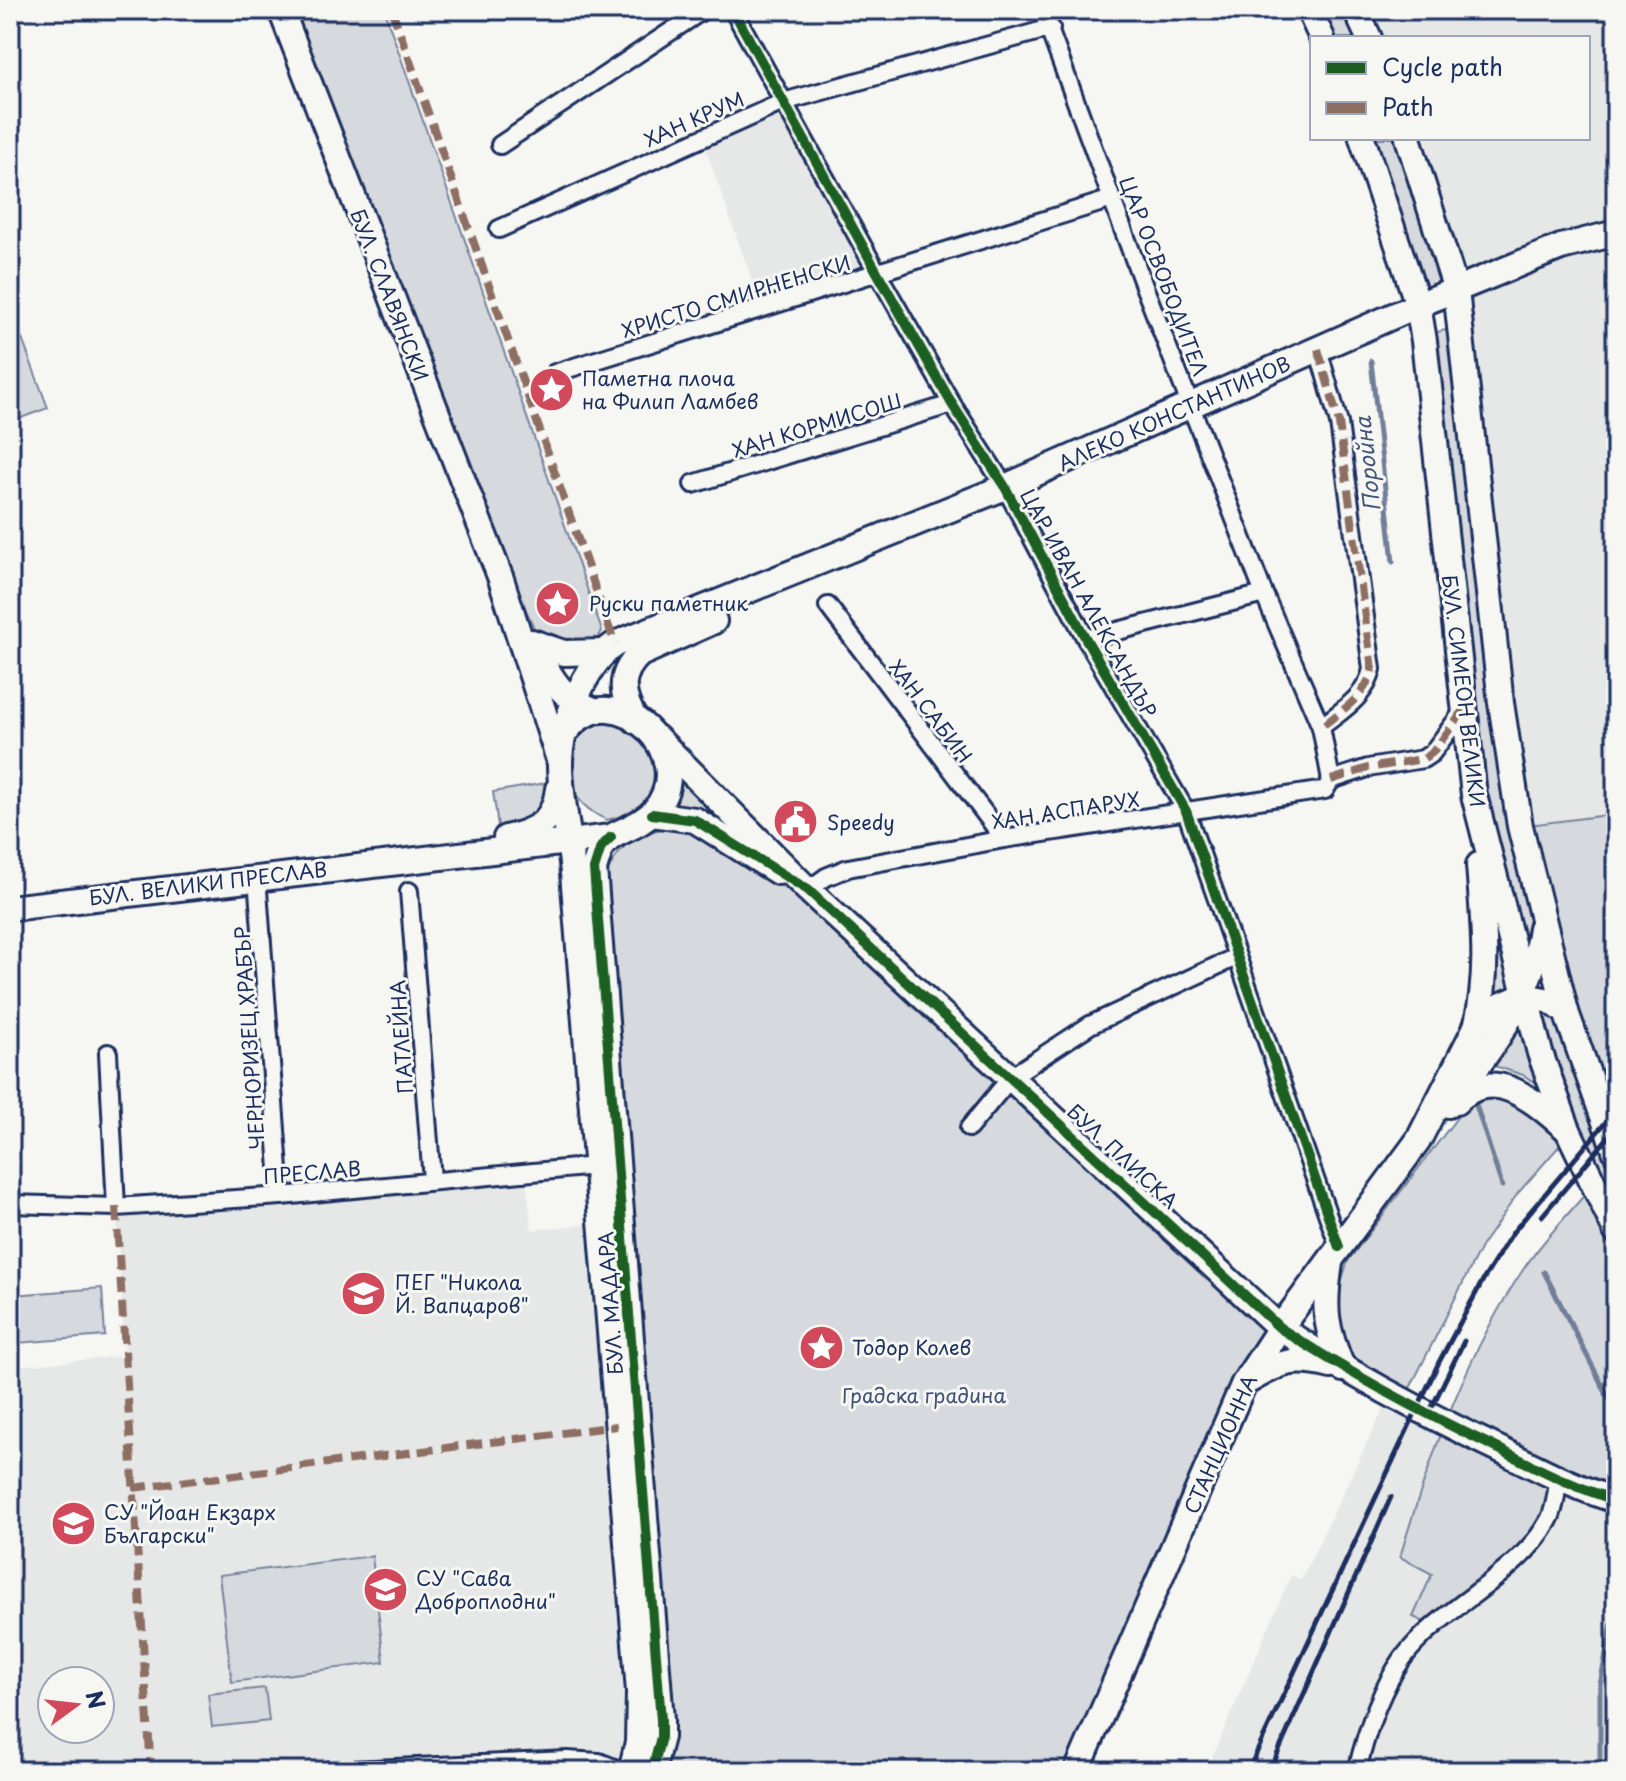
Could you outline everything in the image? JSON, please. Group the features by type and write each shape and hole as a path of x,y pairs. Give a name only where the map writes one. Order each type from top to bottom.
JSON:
{"main road":[{"name":"БУЛ. СЛАВЯНСКИ","path":"281,10 501,579 560,769"},
{"path":"1309,10 1321,36"},
{"path":"1356,10 1368,36"},
{"name":"БУЛ. СИМЕОН ВЕЛИКИ","path":"1363,140 1418,305 1474,795 1523,996 1568,1130 1616,1231"},
{"name":"БУЛ. СИМЕОН ВЕЛИКИ","path":"1409,140 1456,290 1501,703 1520,826 1566,1012 1616,1153"},
{"path":"1456,290 1561,247 1616,233"},
{"name":"АЛЕКО КОНСТАНТИНОВ","path":"604,652 790,571 841,556 1005,487 1456,290"},
{"name":"АЛЕКО КОНСТАНТИНОВ","path":"636,721 622,685 624,673 640,654 798,583 841,556"},
{"name":"БУЛ. СЛАВЯНСКИ","path":"501,579 553,684 583,706"},
{"path":"532,642 564,653 604,652"},
{"path":"583,706 615,711 636,721 657,738 667,760 666,791 652,814 620,832 599,829 573,814 565,801 560,769 568,729 583,706 587,673 604,652"},
{"name":"БУЛ. ПЛИСКА","path":"657,738 808,890 1012,1076 1280,1328 1343,1369 1559,1478 1606,1497"},
{"name":"БУЛ. ВЕЛИКИ ПРЕСЛАВ","path":"407,858 530,833 551,816 560,769"},
{"path":"1474,795 1486,955 1476,1027"},
{"name":"БУЛ. МАДАРА","path":"565,801 607,1165 661,1720 661,1737 652,1771"},
{"name":"БУЛ. ПЛИСКА","path":"652,814 695,820 808,890"},
{"name":"БУЛ. ВЕЛИКИ ПРЕСЛАВ","path":"10,908 407,858 570,843 620,832"},
{"name":"БУЛ. МАДАРА","path":"620,832 601,847 594,869 607,1165 640,1718 631,1771"},
{"path":"1418,1141 1470,1077 1523,996 1537,957 1542,918"},
{"path":"1523,996 1551,1001 1566,1012"},
{"name":"СТАНЦИОННА","path":"1077,1771 1244,1383 1280,1328 1418,1141 1476,1027 1495,1008 1523,996"},
{"path":"1418,1141 1463,1096 1498,1085 1514,1088 1568,1130"},
{"path":"1335,1254 1325,1317 1328,1334 1343,1369"},
{"path":"1244,1383 1280,1363 1306,1360 1343,1369"}],"street":[{"path":"500,145 703,10"},
{"name":"ЦАР ИВАН АЛЕКСАНДЪР","path":"733,10 877,272 952,404 1005,487 1086,639 1186,811 1335,1254"},
{"name":"ЦАР ОСВОБОДИТЕЛ","path":"1042,10 1264,594 1321,727 1331,780"},
{"name":"ХАН КРУМ","path":"499,229 783,102 1051,28"},
{"name":"ХРИСТО СМИРНЕНСКИ","path":"555,373 1112,199"},
{"path":"1318,349 1339,423 1372,669 1370,681 1361,693 1321,727"},
{"name":"ХАН КОРМИСОШ","path":"693,484 952,404"},
{"path":"1086,639 1264,594"},
{"name":"ХАН САБИН","path":"828,606 1004,839"},
{"path":"1331,780 1368,768 1423,759 1464,710"},
{"name":"ХАН АСПАРУХ","path":"808,890 826,877 848,868 1004,839 1325,790 1331,780"},
{"name":"ЧЕРНОРИЗЕЦ ХРАБЪР","path":"257,877 281,1196"},
{"name":"ПАТЛЕЙНА","path":"409,891 432,1180"},
{"path":"969,1128 1012,1076 1090,1025 1236,957"},
{"path":"108,1053 116,1207"},
{"name":"ПРЕСЛАВ","path":"10,1204 116,1207 281,1196 607,1165"},
{"path":"1357,1771 1377,1706 1403,1659 1434,1626 1528,1549 1550,1519 1559,1478"},
{"path":"330,1771 567,1760 599,1762 622,1771"}],"shaded area":[{"path":"1356,10 1616,10 1616,813 1520,826 1461,332 1409,140 1590,140 1590,36 1368,36"},
{"path":"783,102 877,272 762,309 702,138"},
{"path":"525,1172 532,1230 601,1223 640,1718 631,1771 599,1762 370,1771 10,1771 10,1367 125,1356 116,1207"},
{"path":"1390,1395 1616,1500 1616,1771 1207,1770 1291,1575 1301,1580"}],"green space":[{"path":"287,10 384,10 602,631 597,640 567,647 538,637 478,502"},
{"path":"1309,10 1356,10 1368,36 1321,36"},
{"path":"1363,140 1409,140 1456,290 1418,305"},
{"path":"10,307 48,408 10,422"},
{"path":"1454,328 1514,846 1535,938 1524,969 1479,797 1429,334"},
{"path":"604,717 639,737 657,760 661,771 646,809 607,820 582,803 571,783 570,771 578,729"},
{"path":"673,768 716,805 704,818 666,807"},
{"path":"552,782 545,814 499,832 493,792"},
{"path":"1616,814 1616,1085 1597,1104 1616,1155 1616,1216 1576,1130 1532,1003 1552,1007 1520,826"},
{"name":"Градска градина","path":"688,826 748,870 788,889 814,908 1264,1330 1246,1360 1066,1771 664,1771 605,881 617,855 635,838 659,830"},
{"path":"1491,905 1513,992 1486,1006"},
{"path":"1517,1019 1538,1084 1523,1075 1485,1063"},
{"path":"1488,1094 1521,1101 1562,1143 1518,1193 1481,1247 1409,1390 1352,1362 1340,1338 1337,1294 1348,1261 1459,1115"},
{"path":"1594,1184 1616,1231 1616,1500 1559,1479 1550,1519 1434,1626 1413,1617 1432,1574 1400,1557 1424,1481 1468,1369 1506,1297 1551,1233"},
{"path":"102,1288 105,1336 17,1343 13,1295"},
{"path":"372,1556 384,1662 232,1682 219,1575"},
{"path":"265,1688 269,1721 212,1727 208,1694"}],"waterway":[{"name":"Поройна","path":"1371,361 1393,562"},
{"path":"1476,1105 1502,1186"},
{"path":"1544,1272 1616,1412"},
{"name":"Поройна","path":"1600,1771 1600,1685 1616,1601"}],"railway":[{"path":"1248,1771 1439,1362 1483,1280 1513,1232 1616,1110"},
{"path":"1542,1216 1616,1128"},
{"path":"1431,1409 1464,1341"},
{"path":"1270,1771 1391,1497"}],"marked path":[{"path":"392,10 615,644"},
{"path":"1318,349 1339,423 1372,669 1359,695 1321,727"},
{"path":"1331,780 1368,768 1423,759 1432,753 1464,710"},
{"path":"116,1207 151,1771"},
{"path":"133,1488 617,1426"}],"cycle path":[{"path":"733,10 877,272 952,404 1005,487 1086,639 1186,811 1339,1247"},
{"path":"652,814 695,820 808,890 1280,1328 1360,1377 1443,1421 1556,1477 1616,1500"},
{"path":"611,837 601,847 594,869 661,1720 661,1737 652,1771"}],"place":[{"name":"Паметна плоча на Филип Ламбев","path":"551,390"},
{"name":"Руски паметник","path":"558,603"},
{"name":"Speedy","path":"796,822"},
{"name":"ПЕГ \"Никола Й. Вапцаров\"","path":"364,1293"},
{"name":"Тодор Колев","path":"821,1347"},
{"name":"СУ \"Йоан Екзарх Български\"","path":"73,1524"},
{"name":"СУ \"Сава Доброплодни\"","path":"385,1590"}]}
